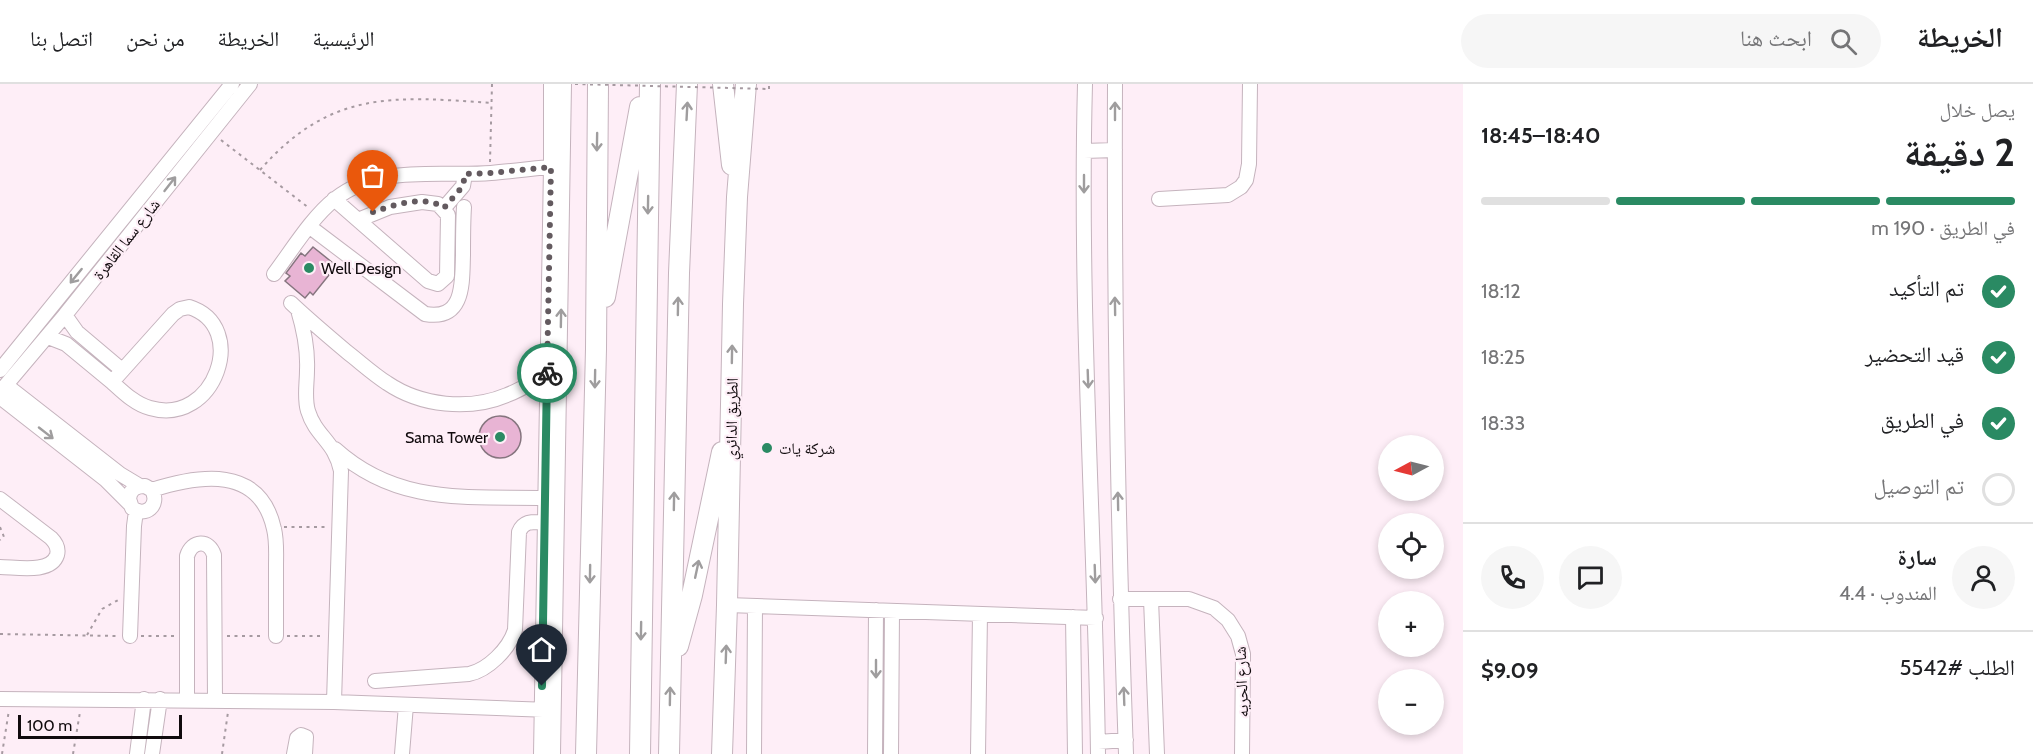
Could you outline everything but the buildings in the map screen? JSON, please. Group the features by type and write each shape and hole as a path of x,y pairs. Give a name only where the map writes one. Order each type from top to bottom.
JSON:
{"highway":[{"path":"586,754 596,349 598,84"},
{"path":"596,349 644,84"},
{"path":"640,754 650,84"},
{"path":"669,754 679,273 687,84"},
{"path":"723,84 727,133 737,197"},
{"path":"734,84 742,140"},
{"name":"الطريق الدائري","path":"722,754 728,605 730,416 737,197 746,84"},
{"path":"670,665 684,629 730,416"}],"street":[{"name":"شارع سما القاهرة","path":"3,382 232,84"},
{"name":"شارع سما القاهرة","path":"3,382 48,337 250,84"},
{"path":"541,754 548,709 553,441 557,167 551,84"},
{"path":"553,754 548,709 545,522 553,441 548,373 557,167 564,84"},
{"path":"1086,84 1085,265 1098,748 1126,747 1120,599 1115,333 1115,84"},
{"path":"1159,199 1228,195 1241,187 1246,180 1249,164 1250,84"},
{"path":"1084,151 1115,150"},
{"path":"274,274 314,221 334,199 361,183 385,177 490,173 557,167"},
{"path":"444,208 463,186 465,174"},
{"path":"334,199 358,220 428,281 438,284 447,276 449,222 444,208 430,202 406,204 381,209 358,220"},
{"path":"314,221 425,314 434,315 452,308 462,292 464,207"},
{"path":"48,337 66,344 112,382 138,403 149,408 174,410 186,406 206,392 213,382 220,359 218,335 212,324 197,310 189,307 180,309 112,382"},
{"path":"546,498 451,496 419,492 388,483 346,459 313,423 308,410 307,354 294,307 388,384 410,395 434,402 458,405 483,402 506,396 548,373"},
{"path":"66,315 77,332 122,370"},
{"path":"3,382 120,474 146,488 156,499 153,507 145,512 133,507 3,382"},
{"path":"334,448 341,471 334,702"},
{"path":"130,636 134,526 130,495 132,490 219,478 230,480 256,496 267,511 273,527 276,636"},
{"path":"0,499 51,538 56,543 58,551 51,564 44,567 0,567"},
{"path":"375,681 469,674 480,671 490,664 512,638 515,630 520,529 528,523 545,522"},
{"path":"188,700 187,556 194,544 201,543 207,544 214,555 215,700"},
{"name":"شارع الحريه","path":"1120,599 1198,601 1214,608 1233,627 1243,654 1242,754"},
{"path":"1151,599 1157,754"},
{"path":"728,605 1096,618"},
{"path":"754,754 755,606"},
{"path":"875,754 876,610"},
{"path":"891,754 892,611"},
{"path":"978,754 980,614"},
{"path":"1073,617 1075,754"},
{"path":"5,699 230,700 548,709"},
{"path":"137,754 144,699"},
{"path":"152,754 160,699"},
{"path":"875,704 891,704"},
{"path":"402,754 406,705"},
{"path":"294,754 297,738 301,735 306,737 304,754"}],"path":[{"path":"490,173 492,84"},
{"path":"575,84 769,89 769,84"},
{"path":"260,170 277,150 298,132 321,118 345,108 398,99 491,103"},
{"path":"211,132 260,170 314,221"},
{"path":"0,527 4,537 0,540"},
{"path":"273,527 339,527"},
{"path":"87,635 102,609 131,592"},
{"path":"0,634 188,636"},
{"path":"2,754 5,699"},
{"path":"73,754 82,699"},
{"path":"222,754 230,700"}],"way so far":[{"path":"373,212 422,202 438,204 444,208 460,192 465,174 551,167 547,373"}],"place":[{"name":"Well Design","path":"309,268"},
{"name":"Sama Tower","path":"500,437"},
{"name":"شركة يات","path":"767,448"}],"route":[{"path":"542,686 547,373"}]}
